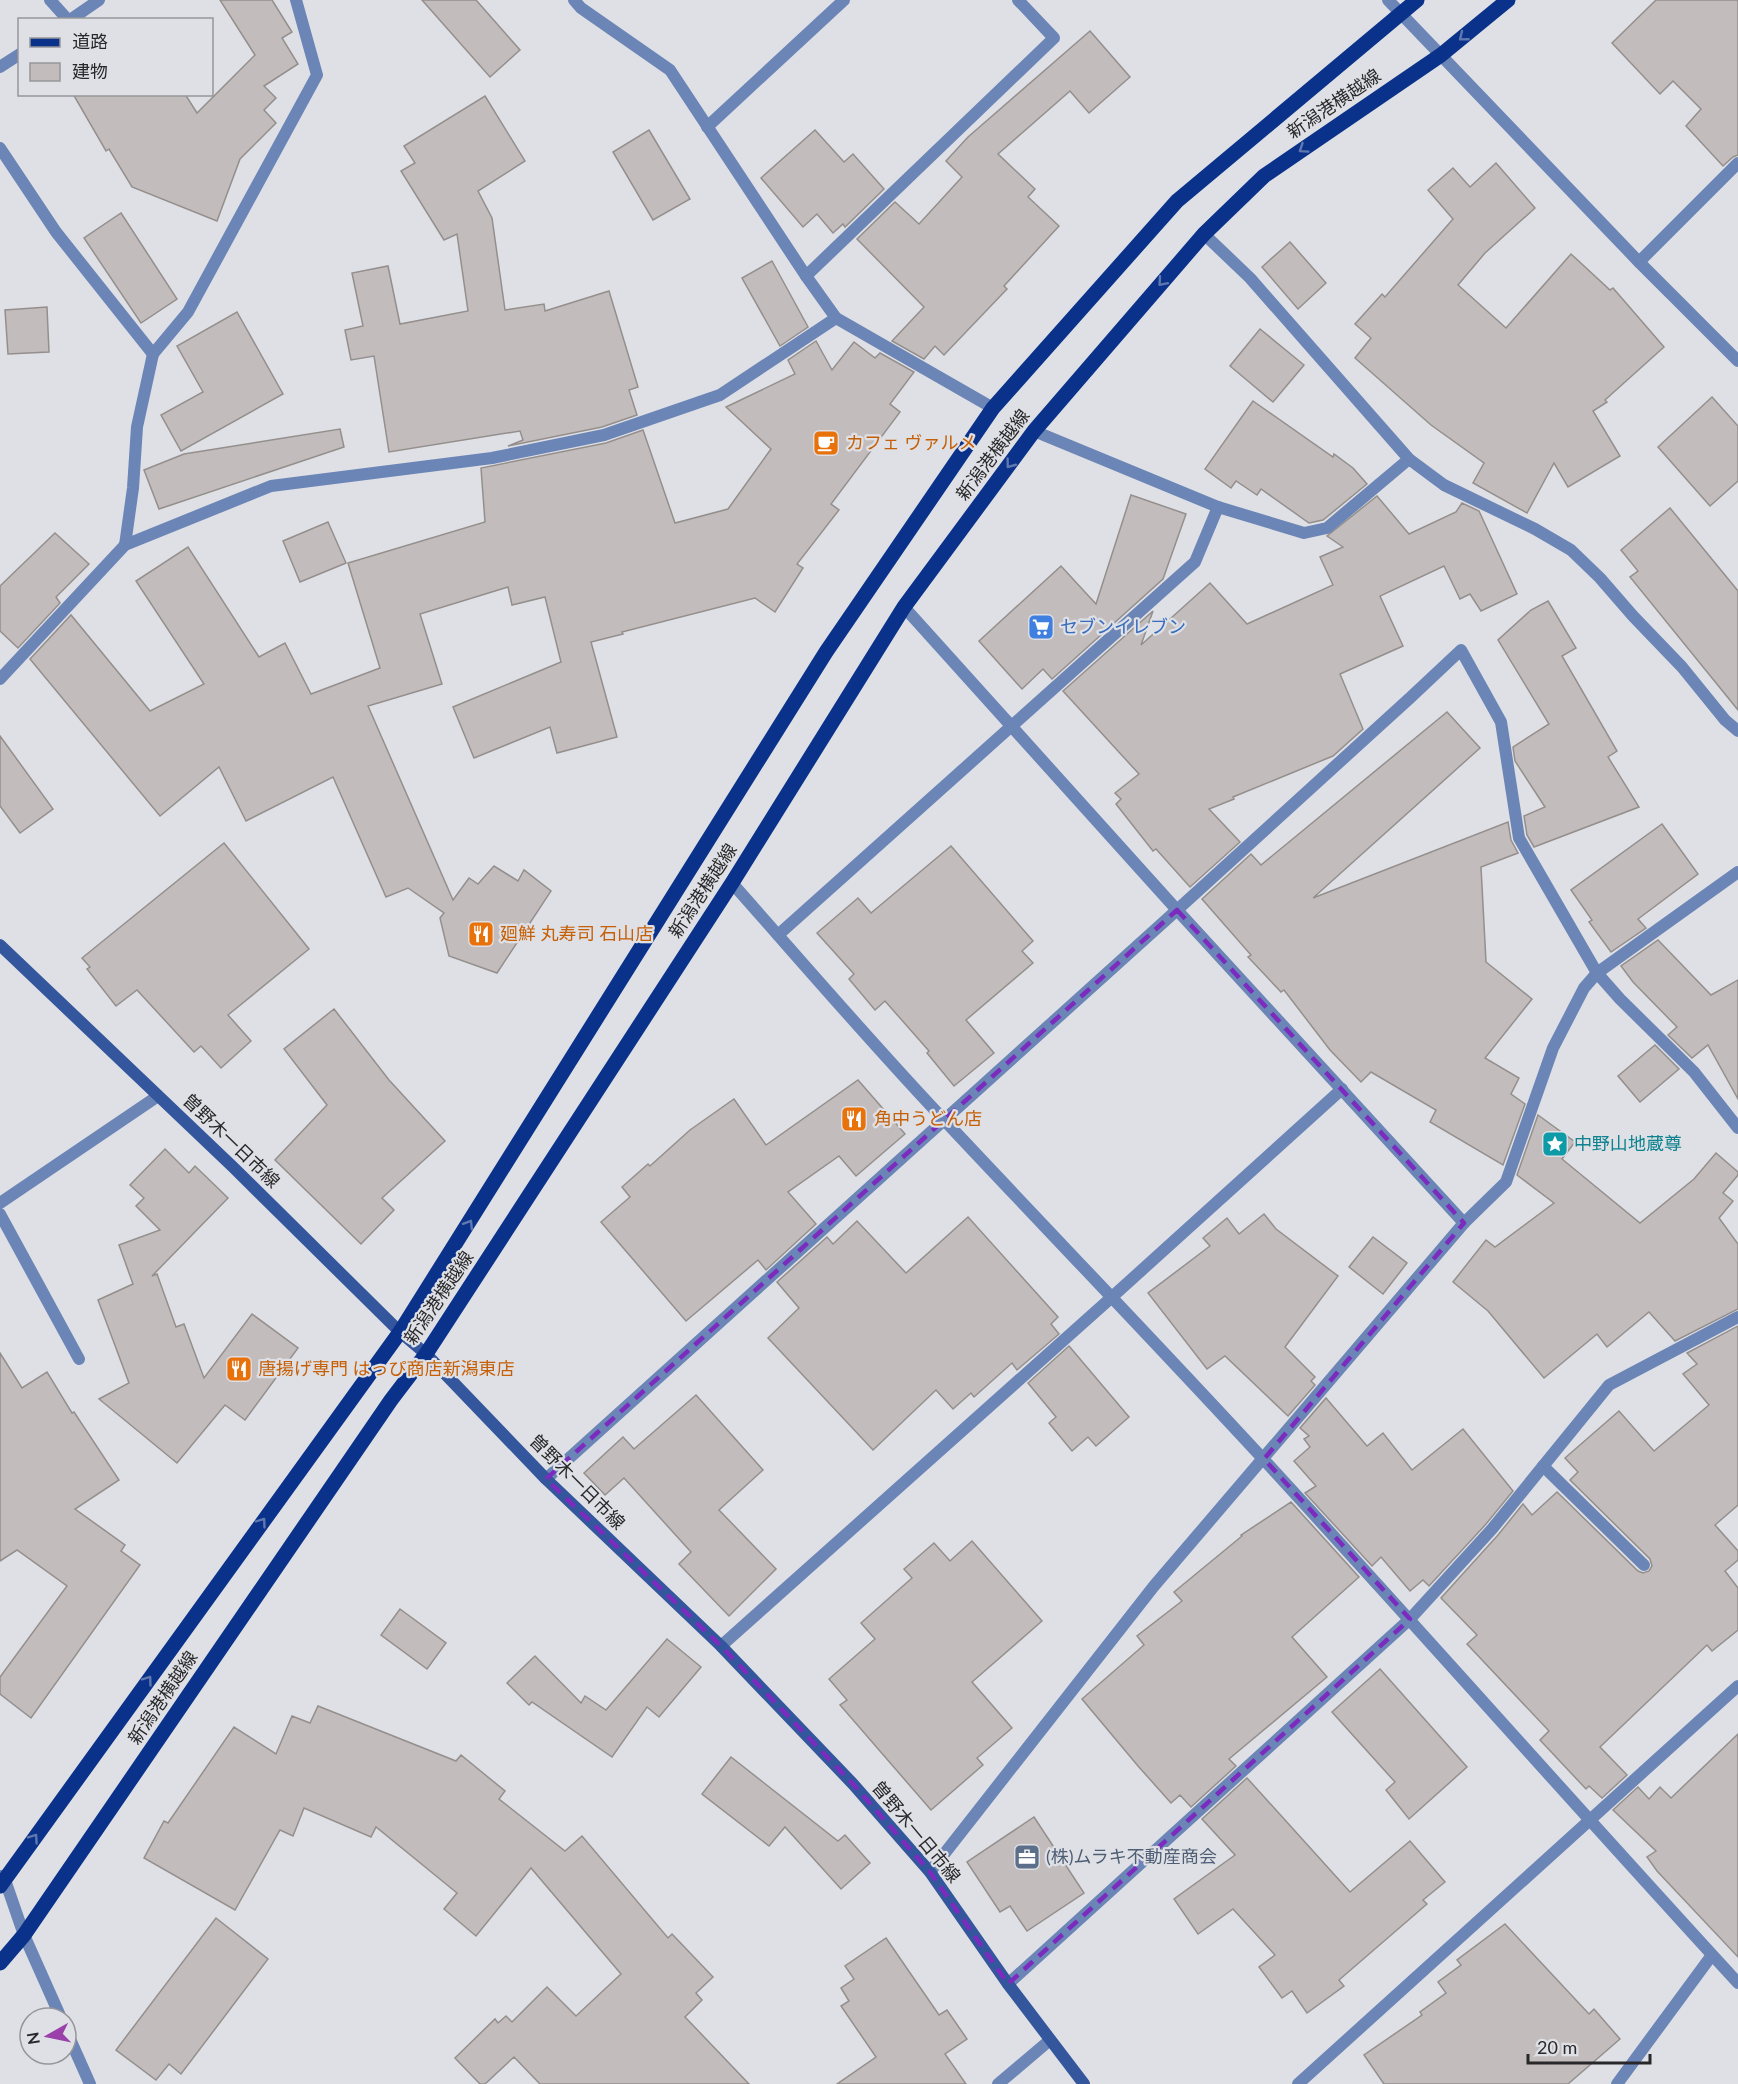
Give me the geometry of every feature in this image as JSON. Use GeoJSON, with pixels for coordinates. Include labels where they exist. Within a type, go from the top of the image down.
{"type":"FeatureCollection","features":[{"type":"Feature","properties":{"kind":"main road","name":"新潟港横越線"},"geometry":{"type":"LineString","coordinates":[[2,1880],[400,1332],[826,652],[993,408],[1177,201],[1417,0]]}},
{"type":"Feature","properties":{"kind":"main road","name":"新潟港横越線"},"geometry":{"type":"LineString","coordinates":[[0,1963],[24,1935],[391,1400],[426,1354],[732,883],[904,606],[1034,431],[1204,234],[1264,176],[1441,55],[1508,0]]}},
{"type":"Feature","properties":{"kind":"main road","name":"曽野木一日市線"},"geometry":{"type":"LineString","coordinates":[[0,946],[400,1332],[426,1354],[546,1479],[721,1646],[853,1784],[930,1872],[1008,1984],[1084,2084]]}},
{"type":"Feature","properties":{"kind":"street"},"geometry":{"type":"LineString","coordinates":[[50,0],[67,18]]}},
{"type":"Feature","properties":{"kind":"street"},"geometry":{"type":"LineString","coordinates":[[72,18],[99,0]]}},
{"type":"Feature","properties":{"kind":"street"},"geometry":{"type":"LineString","coordinates":[[125,545],[133,488],[137,427],[153,354],[188,312],[317,75],[296,0]]}},
{"type":"Feature","properties":{"kind":"street"},"geometry":{"type":"LineString","coordinates":[[574,0],[581,8],[670,70],[836,318],[993,408]]}},
{"type":"Feature","properties":{"kind":"street"},"geometry":{"type":"LineString","coordinates":[[707,127],[844,0]]}},
{"type":"Feature","properties":{"kind":"street"},"geometry":{"type":"LineString","coordinates":[[806,276],[1054,38],[1018,0]]}},
{"type":"Feature","properties":{"kind":"street"},"geometry":{"type":"LineString","coordinates":[[1388,0],[1639,262],[1738,361]]}},
{"type":"Feature","properties":{"kind":"street"},"geometry":{"type":"LineString","coordinates":[[0,67],[18,55]]}},
{"type":"Feature","properties":{"kind":"street"},"geometry":{"type":"LineString","coordinates":[[0,148],[56,232],[153,354]]}},
{"type":"Feature","properties":{"kind":"street"},"geometry":{"type":"LineString","coordinates":[[1639,262],[1738,163]]}},
{"type":"Feature","properties":{"kind":"street"},"geometry":{"type":"LineString","coordinates":[[1204,234],[1250,278],[1409,459],[1444,485],[1535,529],[1571,550],[1600,578],[1682,667],[1725,720],[1738,731]]}},
{"type":"Feature","properties":{"kind":"street"},"geometry":{"type":"LineString","coordinates":[[0,679],[125,545],[271,486],[492,459],[604,435],[720,395],[836,318]]}},
{"type":"Feature","properties":{"kind":"street"},"geometry":{"type":"LineString","coordinates":[[1034,431],[1218,507],[1304,533],[1327,528],[1409,459]]}},
{"type":"Feature","properties":{"kind":"street"},"geometry":{"type":"LineString","coordinates":[[778,935],[1195,562],[1218,507]]}},
{"type":"Feature","properties":{"kind":"street"},"geometry":{"type":"LineString","coordinates":[[904,606],[1177,910],[1464,1223]]}},
{"type":"Feature","properties":{"kind":"street"},"geometry":{"type":"LineString","coordinates":[[546,1479],[1177,910],[1461,650],[1502,722],[1519,838],[1597,973],[1694,1072],[1738,1128]]}},
{"type":"Feature","properties":{"kind":"street"},"geometry":{"type":"LineString","coordinates":[[930,1872],[1154,1586],[1464,1223],[1506,1182],[1553,1048],[1584,988],[1597,973],[1738,872]]}},
{"type":"Feature","properties":{"kind":"street"},"geometry":{"type":"LineString","coordinates":[[732,883],[944,1120],[1410,1618],[1590,1821],[1738,1983]]}},
{"type":"Feature","properties":{"kind":"street"},"geometry":{"type":"LineString","coordinates":[[721,1646],[1342,1089]]}},
{"type":"Feature","properties":{"kind":"street"},"geometry":{"type":"LineString","coordinates":[[0,1203],[158,1096]]}},
{"type":"Feature","properties":{"kind":"street"},"geometry":{"type":"LineString","coordinates":[[0,1214],[80,1359]]}},
{"type":"Feature","properties":{"kind":"street"},"geometry":{"type":"LineString","coordinates":[[1008,1984],[1410,1618],[1492,1529],[1608,1385],[1738,1317]]}},
{"type":"Feature","properties":{"kind":"street"},"geometry":{"type":"LineString","coordinates":[[1543,1466],[1644,1564]]}},
{"type":"Feature","properties":{"kind":"street"},"geometry":{"type":"LineString","coordinates":[[1298,2084],[1738,1686]]}},
{"type":"Feature","properties":{"kind":"street"},"geometry":{"type":"LineString","coordinates":[[2,1880],[56,2006]]}},
{"type":"Feature","properties":{"kind":"street"},"geometry":{"type":"LineString","coordinates":[[1617,2084],[1712,1955]]}},
{"type":"Feature","properties":{"kind":"street"},"geometry":{"type":"LineString","coordinates":[[998,2084],[1050,2040]]}},
{"type":"Feature","properties":{"kind":"street"},"geometry":{"type":"LineString","coordinates":[[78,2057],[90,2084]]}},
{"type":"Feature","properties":{"kind":"highlighted area"},"geometry":{"type":"Polygon","coordinates":[[[1177,910],[1464,1223],[1264,1459],[1410,1619],[1008,1984],[930,1872],[853,1784],[721,1646],[546,1479],[1177,910]]]}},
{"type":"Feature","properties":{"kind":"building"},"geometry":{"type":"Polygon","coordinates":[[[220,0],[272,0],[292,32],[282,38],[298,64],[264,86],[276,98],[264,110],[276,123],[240,159],[217,221],[132,187],[109,149],[106,151],[74,96],[186,96],[197,113],[255,55],[220,0]]]}},
{"type":"Feature","properties":{"kind":"building"},"geometry":{"type":"Polygon","coordinates":[[[422,0],[476,0],[520,50],[490,77],[422,0]]]}},
{"type":"Feature","properties":{"kind":"building"},"geometry":{"type":"Polygon","coordinates":[[[1656,0],[1738,0],[1738,155],[1723,166],[1686,126],[1701,109],[1673,81],[1660,94],[1612,43],[1656,0]]]}},
{"type":"Feature","properties":{"kind":"building"},"geometry":{"type":"Polygon","coordinates":[[[1090,31],[1130,77],[1089,113],[1070,91],[998,154],[1035,189],[1028,197],[1059,226],[1004,286],[1007,289],[944,355],[935,346],[924,359],[892,341],[924,307],[857,239],[895,202],[919,224],[962,177],[946,161],[968,137],[1090,31]]]}},
{"type":"Feature","properties":{"kind":"building"},"geometry":{"type":"Polygon","coordinates":[[[485,96],[525,161],[478,191],[492,218],[505,310],[544,304],[545,311],[609,291],[638,387],[629,390],[637,415],[602,427],[508,446],[523,440],[520,431],[389,452],[374,356],[351,360],[345,330],[363,326],[352,273],[388,266],[400,324],[468,311],[457,234],[444,240],[401,171],[415,163],[404,146],[485,96]]]}},
{"type":"Feature","properties":{"kind":"building"},"geometry":{"type":"Polygon","coordinates":[[[649,130],[690,199],[653,220],[613,152],[649,130]]]}},
{"type":"Feature","properties":{"kind":"building"},"geometry":{"type":"Polygon","coordinates":[[[815,130],[844,162],[853,154],[884,189],[845,227],[843,224],[833,233],[817,214],[803,227],[761,178],[815,130]]]}},
{"type":"Feature","properties":{"kind":"building"},"geometry":{"type":"Polygon","coordinates":[[[1496,163],[1535,208],[1485,253],[1458,285],[1506,328],[1571,254],[1610,290],[1613,288],[1664,347],[1605,400],[1607,402],[1593,411],[1620,456],[1568,487],[1554,463],[1527,513],[1473,483],[1484,463],[1431,425],[1355,358],[1371,338],[1355,324],[1382,294],[1385,297],[1453,219],[1428,190],[1453,168],[1470,187],[1496,163]]]}},
{"type":"Feature","properties":{"kind":"building"},"geometry":{"type":"Polygon","coordinates":[[[121,213],[177,299],[141,323],[84,238],[121,213]]]}},
{"type":"Feature","properties":{"kind":"building"},"geometry":{"type":"Polygon","coordinates":[[[1290,242],[1326,283],[1298,309],[1262,267],[1290,242]]]}},
{"type":"Feature","properties":{"kind":"building"},"geometry":{"type":"Polygon","coordinates":[[[772,261],[808,327],[780,346],[742,278],[772,261]]]}},
{"type":"Feature","properties":{"kind":"building"},"geometry":{"type":"Polygon","coordinates":[[[47,307],[49,352],[8,354],[5,310],[47,307]]]}},
{"type":"Feature","properties":{"kind":"building"},"geometry":{"type":"Polygon","coordinates":[[[237,312],[283,394],[181,451],[161,415],[203,392],[177,346],[237,312]]]}},
{"type":"Feature","properties":{"kind":"building"},"geometry":{"type":"Polygon","coordinates":[[[1260,329],[1304,365],[1273,402],[1230,366],[1260,329]]]}},
{"type":"Feature","properties":{"kind":"building"},"geometry":{"type":"Polygon","coordinates":[[[816,341],[832,370],[854,342],[875,358],[880,353],[914,372],[890,404],[900,412],[831,504],[839,510],[797,564],[803,568],[775,612],[755,598],[591,642],[617,737],[557,753],[550,727],[474,758],[453,707],[561,662],[545,597],[512,605],[508,587],[420,614],[442,684],[368,706],[453,900],[469,878],[478,884],[494,866],[518,881],[524,870],[551,891],[497,973],[449,956],[440,918],[444,913],[408,888],[386,897],[333,777],[246,821],[219,767],[160,816],[30,659],[71,615],[150,711],[204,684],[136,581],[188,547],[259,657],[285,643],[311,694],[380,668],[348,563],[485,522],[481,468],[606,443],[643,430],[675,523],[728,509],[771,449],[726,407],[795,374],[788,360],[816,341]]]}},
{"type":"Feature","properties":{"kind":"building"},"geometry":{"type":"Polygon","coordinates":[[[1712,397],[1738,426],[1738,481],[1710,506],[1658,447],[1712,397]]]}},
{"type":"Feature","properties":{"kind":"building"},"geometry":{"type":"Polygon","coordinates":[[[1253,401],[1333,457],[1334,454],[1353,468],[1367,484],[1323,520],[1309,523],[1261,489],[1257,495],[1236,481],[1231,488],[1205,469],[1253,401]]]}},
{"type":"Feature","properties":{"kind":"building"},"geometry":{"type":"Polygon","coordinates":[[[340,429],[344,447],[159,509],[144,470],[184,454],[340,429]]]}},
{"type":"Feature","properties":{"kind":"building"},"geometry":{"type":"Polygon","coordinates":[[[1131,495],[1186,514],[1163,579],[1052,679],[1043,669],[1022,689],[979,641],[1061,566],[1096,604],[1131,495]]]}},
{"type":"Feature","properties":{"kind":"building"},"geometry":{"type":"Polygon","coordinates":[[[1377,496],[1409,534],[1456,512],[1462,503],[1479,511],[1517,594],[1481,611],[1470,594],[1460,599],[1444,566],[1380,596],[1403,646],[1340,674],[1363,729],[1333,756],[1209,809],[1240,842],[1190,887],[1156,849],[1153,851],[1116,804],[1121,799],[1115,793],[1139,774],[1063,691],[1153,611],[1141,645],[1210,583],[1247,624],[1333,585],[1320,557],[1343,547],[1327,536],[1377,496]]]}},
{"type":"Feature","properties":{"kind":"building"},"geometry":{"type":"Polygon","coordinates":[[[1670,508],[1738,591],[1738,710],[1630,577],[1638,571],[1621,550],[1670,508]]]}},
{"type":"Feature","properties":{"kind":"building"},"geometry":{"type":"Polygon","coordinates":[[[328,522],[346,563],[300,582],[283,541],[328,522]]]}},
{"type":"Feature","properties":{"kind":"building"},"geometry":{"type":"Polygon","coordinates":[[[55,533],[89,564],[56,597],[60,603],[18,648],[0,631],[0,586],[55,533]]]}},
{"type":"Feature","properties":{"kind":"building"},"geometry":{"type":"Polygon","coordinates":[[[1548,601],[1576,648],[1562,656],[1617,751],[1608,757],[1639,807],[1534,847],[1527,835],[1524,816],[1545,807],[1515,761],[1513,747],[1549,724],[1498,640],[1531,610],[1548,601]]]}},
{"type":"Feature","properties":{"kind":"building"},"geometry":{"type":"Polygon","coordinates":[[[1447,712],[1480,748],[1313,898],[1508,822],[1511,840],[1518,853],[1481,867],[1486,962],[1532,999],[1485,1058],[1519,1078],[1511,1094],[1525,1104],[1503,1165],[1430,1122],[1436,1110],[1371,1072],[1361,1082],[1330,1050],[1284,990],[1281,992],[1248,957],[1251,955],[1202,899],[1251,854],[1261,865],[1447,712]]]}},
{"type":"Feature","properties":{"kind":"building"},"geometry":{"type":"Polygon","coordinates":[[[0,736],[53,809],[20,833],[0,806],[0,736]]]}},
{"type":"Feature","properties":{"kind":"building"},"geometry":{"type":"Polygon","coordinates":[[[1662,824],[1698,874],[1638,919],[1646,928],[1611,952],[1589,922],[1592,920],[1571,890],[1662,824]]]}},
{"type":"Feature","properties":{"kind":"building"},"geometry":{"type":"Polygon","coordinates":[[[224,843],[309,949],[228,1015],[251,1041],[221,1068],[201,1046],[194,1052],[137,990],[116,1006],[87,969],[90,967],[82,958],[224,843]]]}},
{"type":"Feature","properties":{"kind":"building"},"geometry":{"type":"Polygon","coordinates":[[[951,846],[1033,941],[1022,951],[1033,963],[966,1020],[994,1053],[954,1086],[927,1053],[929,1051],[885,1001],[875,1010],[849,979],[854,974],[817,933],[858,898],[871,913],[951,846]]]}},
{"type":"Feature","properties":{"kind":"building"},"geometry":{"type":"Polygon","coordinates":[[[1658,940],[1711,995],[1738,980],[1738,1099],[1708,1045],[1692,1058],[1668,1035],[1677,1027],[1633,982],[1621,966],[1658,940]]]}},
{"type":"Feature","properties":{"kind":"building"},"geometry":{"type":"Polygon","coordinates":[[[334,1009],[389,1080],[445,1141],[382,1198],[394,1210],[361,1244],[275,1160],[327,1105],[284,1049],[334,1009]]]}},
{"type":"Feature","properties":{"kind":"building"},"geometry":{"type":"Polygon","coordinates":[[[1655,1045],[1679,1069],[1640,1102],[1618,1076],[1655,1045]]]}},
{"type":"Feature","properties":{"kind":"building"},"geometry":{"type":"Polygon","coordinates":[[[858,1080],[905,1134],[856,1176],[839,1156],[788,1192],[816,1224],[766,1270],[758,1260],[686,1321],[601,1222],[630,1197],[622,1187],[648,1164],[650,1166],[690,1130],[734,1099],[766,1145],[858,1080]]]}},
{"type":"Feature","properties":{"kind":"building"},"geometry":{"type":"Polygon","coordinates":[[[1538,1115],[1575,1142],[1562,1159],[1640,1223],[1694,1179],[1716,1153],[1738,1172],[1723,1193],[1733,1201],[1719,1218],[1738,1244],[1738,1309],[1675,1341],[1649,1312],[1607,1347],[1597,1334],[1544,1378],[1488,1311],[1453,1282],[1486,1240],[1495,1247],[1554,1203],[1517,1175],[1538,1115]]]}},
{"type":"Feature","properties":{"kind":"building"},"geometry":{"type":"Polygon","coordinates":[[[165,1149],[189,1173],[195,1166],[228,1198],[152,1276],[157,1274],[176,1327],[184,1324],[204,1378],[252,1314],[298,1348],[245,1420],[225,1405],[177,1463],[99,1399],[129,1383],[98,1300],[133,1284],[119,1245],[160,1230],[136,1206],[144,1198],[130,1185],[165,1149]]]}},
{"type":"Feature","properties":{"kind":"building"},"geometry":{"type":"Polygon","coordinates":[[[1264,1214],[1276,1229],[1338,1276],[1285,1347],[1315,1377],[1311,1381],[1315,1385],[1288,1416],[1225,1356],[1207,1369],[1148,1293],[1210,1246],[1203,1238],[1227,1218],[1239,1234],[1264,1214]]]}},
{"type":"Feature","properties":{"kind":"building"},"geometry":{"type":"Polygon","coordinates":[[[968,1217],[1058,1317],[1051,1324],[1059,1334],[1017,1370],[1012,1363],[974,1397],[971,1393],[953,1409],[936,1390],[873,1450],[768,1338],[799,1308],[777,1282],[827,1237],[833,1244],[857,1221],[906,1273],[968,1217]]]}},
{"type":"Feature","properties":{"kind":"building"},"geometry":{"type":"Polygon","coordinates":[[[1373,1237],[1407,1263],[1383,1294],[1349,1267],[1373,1237]]]}},
{"type":"Feature","properties":{"kind":"building"},"geometry":{"type":"Polygon","coordinates":[[[1738,1326],[1738,1505],[1715,1525],[1738,1551],[1738,1560],[1725,1571],[1738,1588],[1738,1630],[1712,1651],[1707,1645],[1600,1747],[1627,1775],[1602,1798],[1589,1786],[1586,1789],[1540,1740],[1549,1731],[1467,1644],[1477,1635],[1441,1598],[1523,1504],[1532,1515],[1557,1492],[1638,1571],[1643,1573],[1649,1571],[1652,1566],[1650,1559],[1570,1480],[1578,1472],[1565,1458],[1619,1411],[1654,1451],[1709,1405],[1683,1374],[1697,1364],[1687,1353],[1738,1326]]]}},
{"type":"Feature","properties":{"kind":"building"},"geometry":{"type":"Polygon","coordinates":[[[1069,1346],[1129,1417],[1096,1446],[1088,1437],[1072,1451],[1049,1423],[1056,1417],[1028,1383],[1069,1346]]]}},
{"type":"Feature","properties":{"kind":"building"},"geometry":{"type":"Polygon","coordinates":[[[0,1353],[22,1388],[47,1372],[72,1413],[74,1412],[119,1480],[75,1509],[125,1545],[121,1551],[140,1565],[31,1718],[0,1694],[0,1677],[67,1586],[17,1550],[0,1561],[0,1353]]]}},
{"type":"Feature","properties":{"kind":"building"},"geometry":{"type":"Polygon","coordinates":[[[696,1395],[763,1470],[719,1510],[776,1569],[729,1616],[679,1564],[691,1552],[624,1478],[605,1495],[584,1473],[623,1437],[634,1449],[696,1395]]]}},
{"type":"Feature","properties":{"kind":"building"},"geometry":{"type":"Polygon","coordinates":[[[1326,1398],[1367,1446],[1383,1433],[1412,1470],[1463,1429],[1513,1491],[1429,1586],[1423,1580],[1410,1591],[1381,1557],[1372,1566],[1305,1493],[1316,1486],[1294,1461],[1310,1447],[1304,1439],[1309,1436],[1300,1428],[1326,1398]]]}},
{"type":"Feature","properties":{"kind":"building"},"geometry":{"type":"Polygon","coordinates":[[[1291,1502],[1359,1577],[1292,1637],[1327,1677],[1229,1759],[1236,1766],[1191,1807],[1180,1795],[1171,1803],[1082,1699],[1144,1645],[1137,1636],[1182,1601],[1174,1592],[1241,1535],[1291,1502]]]}},
{"type":"Feature","properties":{"kind":"building"},"geometry":{"type":"Polygon","coordinates":[[[972,1541],[1042,1621],[972,1682],[1012,1728],[977,1758],[983,1765],[931,1810],[840,1705],[847,1700],[829,1679],[875,1639],[861,1623],[912,1578],[904,1569],[934,1543],[950,1561],[972,1541]]]}},
{"type":"Feature","properties":{"kind":"building"},"geometry":{"type":"Polygon","coordinates":[[[400,1609],[446,1643],[427,1669],[381,1635],[400,1609]]]}},
{"type":"Feature","properties":{"kind":"building"},"geometry":{"type":"Polygon","coordinates":[[[667,1639],[701,1667],[659,1717],[647,1707],[612,1757],[532,1702],[529,1705],[507,1683],[535,1656],[581,1703],[585,1696],[606,1710],[667,1639]]]}},
{"type":"Feature","properties":{"kind":"building"},"geometry":{"type":"Polygon","coordinates":[[[1380,1669],[1467,1767],[1409,1819],[1386,1790],[1395,1782],[1332,1712],[1380,1669]]]}},
{"type":"Feature","properties":{"kind":"building"},"geometry":{"type":"Polygon","coordinates":[[[318,1706],[456,1761],[461,1755],[505,1791],[499,1799],[565,1851],[582,1836],[668,1938],[672,1934],[713,1977],[696,1993],[702,2000],[685,2017],[749,2084],[540,2084],[514,2057],[485,2084],[480,2084],[455,2058],[495,2019],[498,2023],[506,2016],[512,2022],[547,1987],[576,2016],[621,1974],[531,1868],[476,1936],[444,1909],[457,1893],[376,1827],[371,1837],[304,1808],[293,1836],[280,1830],[235,1910],[144,1858],[164,1821],[168,1823],[234,1727],[276,1754],[292,1716],[310,1723],[318,1706]]]}},
{"type":"Feature","properties":{"kind":"building"},"geometry":{"type":"Polygon","coordinates":[[[1738,1734],[1738,1957],[1657,1871],[1647,1857],[1656,1851],[1613,1810],[1638,1787],[1649,1799],[1660,1787],[1671,1798],[1738,1734]]]}},
{"type":"Feature","properties":{"kind":"building"},"geometry":{"type":"Polygon","coordinates":[[[731,1757],[838,1841],[845,1835],[870,1863],[841,1889],[785,1827],[769,1846],[702,1794],[731,1757]]]}},
{"type":"Feature","properties":{"kind":"building"},"geometry":{"type":"Polygon","coordinates":[[[1247,1778],[1350,1892],[1410,1841],[1445,1882],[1423,1900],[1427,1904],[1339,1980],[1344,1986],[1307,2013],[1292,1991],[1282,1998],[1259,1967],[1275,1955],[1233,1909],[1198,1934],[1174,1899],[1235,1855],[1202,1819],[1247,1778]]]}},
{"type":"Feature","properties":{"kind":"building"},"geometry":{"type":"Polygon","coordinates":[[[1034,1817],[1084,1893],[1027,1931],[1010,1906],[1000,1912],[967,1862],[1034,1817]]]}},
{"type":"Feature","properties":{"kind":"building"},"geometry":{"type":"Polygon","coordinates":[[[216,1918],[268,1959],[181,2074],[169,2064],[156,2080],[116,2050],[216,1918]]]}},
{"type":"Feature","properties":{"kind":"building"},"geometry":{"type":"Polygon","coordinates":[[[1505,1924],[1589,2014],[1594,2009],[1620,2039],[1568,2084],[1384,2084],[1364,2055],[1422,2015],[1420,2012],[1446,1993],[1438,1982],[1461,1965],[1457,1960],[1505,1924]]]}},
{"type":"Feature","properties":{"kind":"building"},"geometry":{"type":"Polygon","coordinates":[[[886,1938],[939,2015],[947,2010],[967,2039],[945,2054],[966,2084],[837,2084],[876,2057],[841,2006],[849,2001],[841,1988],[854,1979],[845,1966],[886,1938]]]}},
{"type":"Feature","properties":{"kind":"place","name":"カフェ ヴァルメ"},"geometry":{"type":"Point","coordinates":[826,443]}},
{"type":"Feature","properties":{"kind":"place","name":"セブンイレブン"},"geometry":{"type":"Point","coordinates":[1041,627]}},
{"type":"Feature","properties":{"kind":"place","name":"廻鮮 丸寿司 石山店"},"geometry":{"type":"Point","coordinates":[481,934]}},
{"type":"Feature","properties":{"kind":"place","name":"角中うどん店"},"geometry":{"type":"Point","coordinates":[854,1119]}},
{"type":"Feature","properties":{"kind":"place","name":"中野山地蔵尊"},"geometry":{"type":"Point","coordinates":[1555,1144]}},
{"type":"Feature","properties":{"kind":"place","name":"唐揚げ専門 はっぴ商店新潟東店"},"geometry":{"type":"Point","coordinates":[239,1369]}},
{"type":"Feature","properties":{"kind":"place","name":"(株)ムラキ不動産商会"},"geometry":{"type":"Point","coordinates":[1027,1857]}}]}
